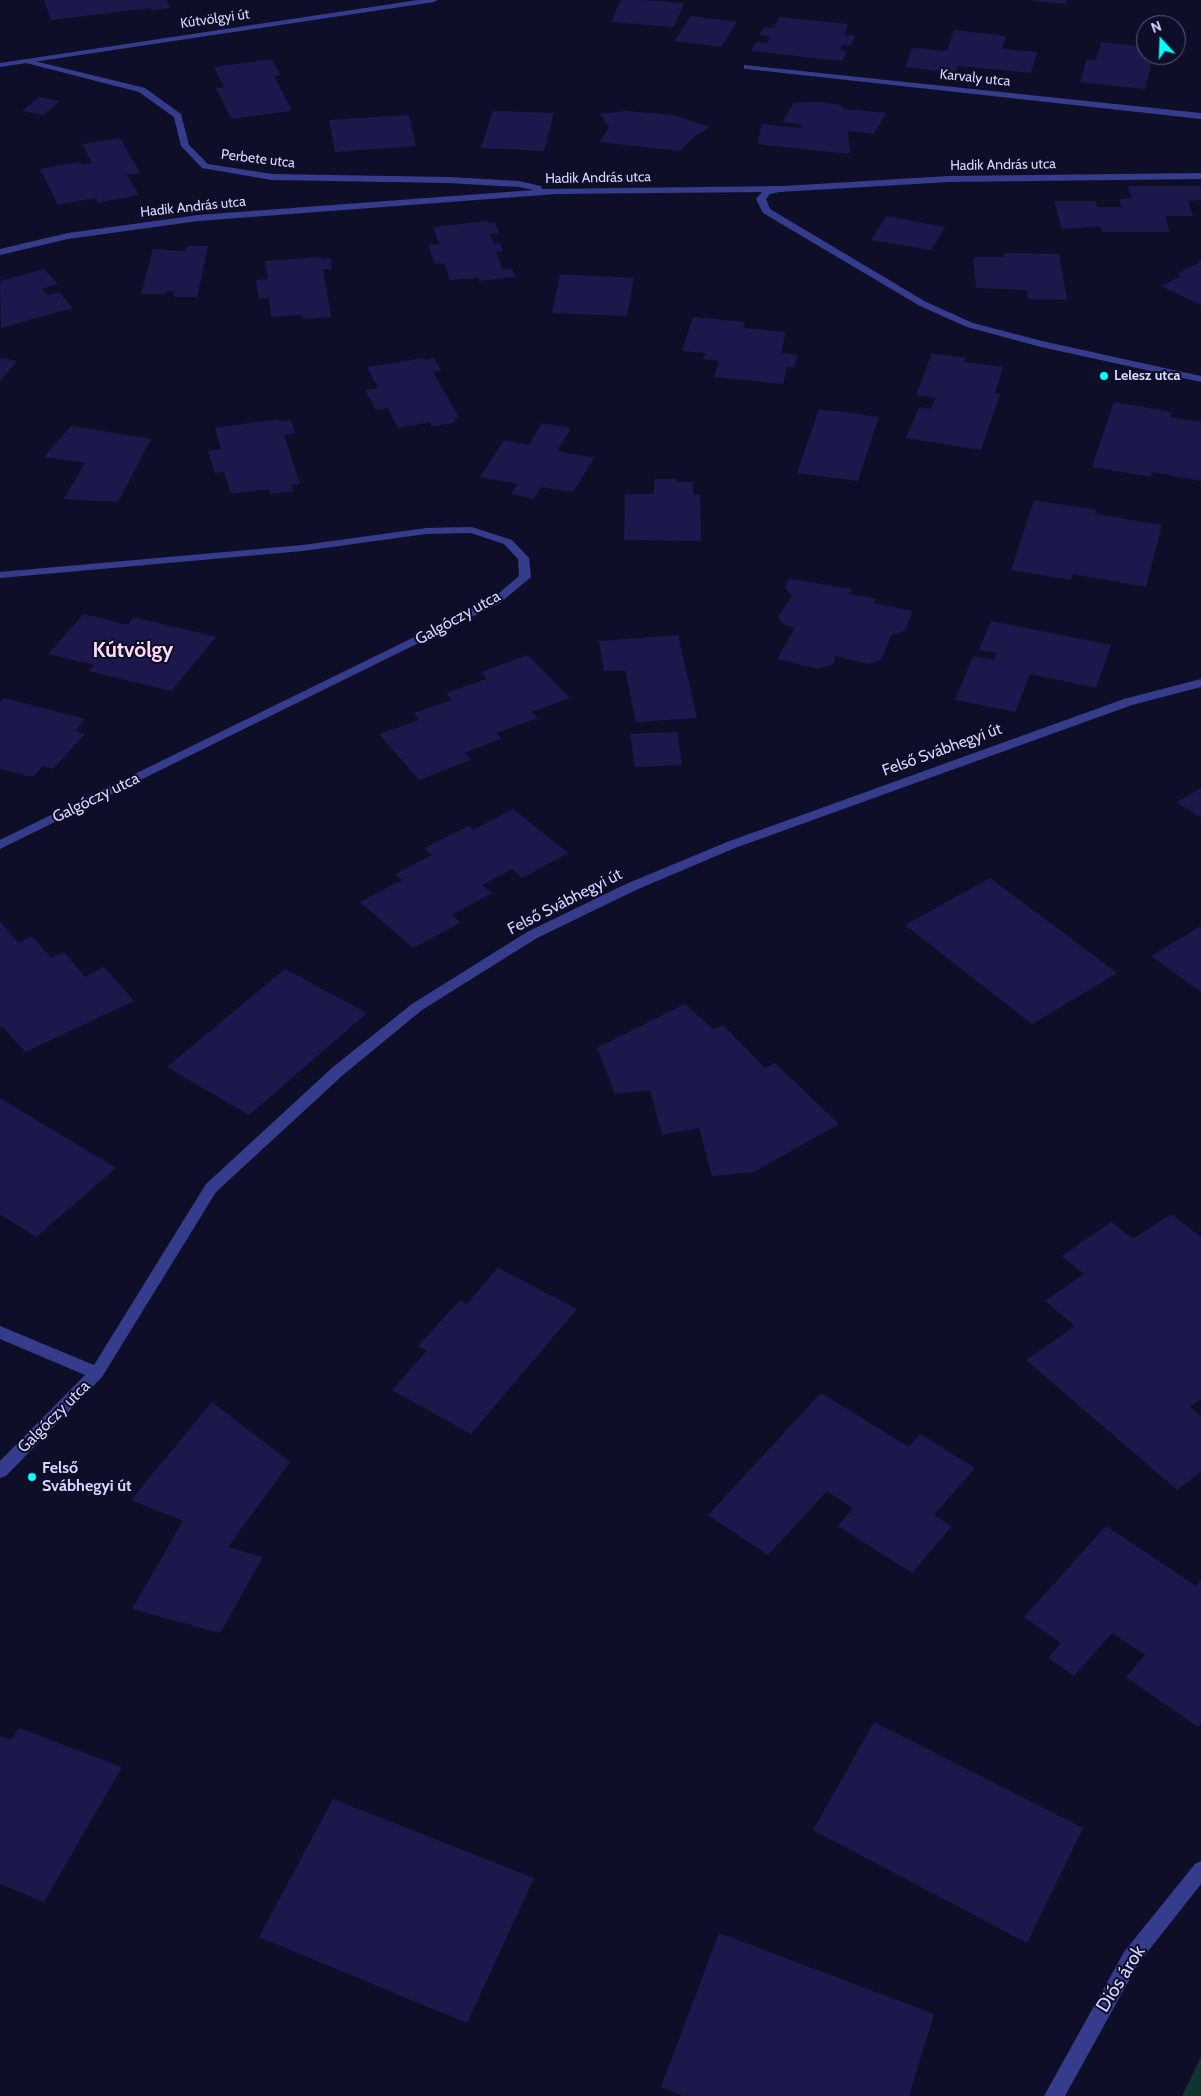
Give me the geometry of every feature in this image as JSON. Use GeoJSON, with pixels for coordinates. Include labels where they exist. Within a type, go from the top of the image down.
{"type":"FeatureCollection","features":[{"type":"Feature","properties":{"kind":"street","name":"Kútvölgyi út"},"geometry":{"type":"LineString","coordinates":[[0,65],[434,0]]}},
{"type":"Feature","properties":{"kind":"street","name":"Perbete utca"},"geometry":{"type":"LineString","coordinates":[[29,61],[142,90],[178,116],[185,146],[206,166],[272,177],[448,180],[519,184],[556,192]]}},
{"type":"Feature","properties":{"kind":"street","name":"Karvaly utca"},"geometry":{"type":"LineString","coordinates":[[747,67],[1201,116]]}},
{"type":"Feature","properties":{"kind":"street","name":"Hadik András utca"},"geometry":{"type":"LineString","coordinates":[[0,252],[68,236],[198,218],[556,192],[784,188],[949,179],[1201,176]]}},
{"type":"Feature","properties":{"kind":"street"},"geometry":{"type":"LineString","coordinates":[[784,188],[767,192],[761,199],[766,211],[923,304],[970,325],[988,330],[1041,344],[1201,379]]}},
{"type":"Feature","properties":{"kind":"street","name":"Galgóczy utca"},"geometry":{"type":"LineString","coordinates":[[0,575],[303,548],[426,530],[472,530],[508,542],[524,558],[525,576],[496,601],[0,845]]}},
{"type":"Feature","properties":{"kind":"street","name":"Felső Svábhegyi út"},"geometry":{"type":"LineString","coordinates":[[98,1373],[211,1188],[338,1071],[417,1007],[532,935],[631,887],[722,849],[1128,702],[1201,683]]}},
{"type":"Feature","properties":{"kind":"street","name":"Galgóczy utca"},"geometry":{"type":"LineString","coordinates":[[0,1332],[98,1373],[0,1471]]}},
{"type":"Feature","properties":{"kind":"street","name":"Diós árok"},"geometry":{"type":"LineString","coordinates":[[1054,2096],[1131,1958],[1201,1870]]}},
{"type":"Feature","properties":{"kind":"green space"},"geometry":{"type":"Polygon","coordinates":[[[1201,2057],[1201,2096],[1182,2096],[1201,2057]]]}},
{"type":"Feature","properties":{"kind":"building"},"geometry":{"type":"Polygon","coordinates":[[[44,0],[167,0],[170,8],[151,10],[150,8],[51,20],[44,0]]]}},
{"type":"Feature","properties":{"kind":"building"},"geometry":{"type":"Polygon","coordinates":[[[621,0],[684,3],[674,27],[611,22],[621,0]]]}},
{"type":"Feature","properties":{"kind":"building"},"geometry":{"type":"Polygon","coordinates":[[[1028,0],[1067,0],[1066,4],[1028,0]]]}},
{"type":"Feature","properties":{"kind":"building"},"geometry":{"type":"Polygon","coordinates":[[[691,16],[737,22],[721,47],[674,41],[691,16]]]}},
{"type":"Feature","properties":{"kind":"building"},"geometry":{"type":"Polygon","coordinates":[[[779,17],[848,24],[844,35],[855,36],[851,46],[842,45],[840,50],[847,51],[842,61],[751,51],[756,42],[767,43],[770,36],[759,35],[764,27],[774,28],[779,17]]]}},
{"type":"Feature","properties":{"kind":"building"},"geometry":{"type":"Polygon","coordinates":[[[954,30],[1006,36],[1002,49],[1037,52],[1031,73],[958,66],[956,73],[905,67],[912,48],[947,51],[954,30]]]}},
{"type":"Feature","properties":{"kind":"building"},"geometry":{"type":"Polygon","coordinates":[[[1101,42],[1136,46],[1136,65],[1151,65],[1145,89],[1080,82],[1087,59],[1096,60],[1101,42]]]}},
{"type":"Feature","properties":{"kind":"building"},"geometry":{"type":"Polygon","coordinates":[[[272,59],[280,75],[274,76],[292,111],[231,119],[216,88],[224,87],[214,67],[272,59]]]}},
{"type":"Feature","properties":{"kind":"building"},"geometry":{"type":"Polygon","coordinates":[[[39,97],[60,101],[43,115],[22,111],[39,97]]]}},
{"type":"Feature","properties":{"kind":"building"},"geometry":{"type":"Polygon","coordinates":[[[817,102],[841,105],[844,109],[886,113],[874,134],[848,131],[850,154],[757,144],[762,124],[800,128],[802,124],[782,122],[794,103],[817,102]]]}},
{"type":"Feature","properties":{"kind":"building"},"geometry":{"type":"Polygon","coordinates":[[[493,111],[554,113],[544,151],[481,148],[493,111]]]}},
{"type":"Feature","properties":{"kind":"building"},"geometry":{"type":"Polygon","coordinates":[[[626,111],[673,115],[710,127],[694,137],[680,151],[599,142],[609,127],[600,114],[626,111]]]}},
{"type":"Feature","properties":{"kind":"building"},"geometry":{"type":"Polygon","coordinates":[[[409,115],[416,146],[335,152],[329,120],[409,115]]]}},
{"type":"Feature","properties":{"kind":"building"},"geometry":{"type":"Polygon","coordinates":[[[120,138],[140,173],[127,175],[139,195],[98,203],[96,198],[58,205],[40,169],[80,162],[82,165],[92,163],[82,144],[120,138]]]}},
{"type":"Feature","properties":{"kind":"building"},"geometry":{"type":"Polygon","coordinates":[[[1127,186],[1201,186],[1201,200],[1188,201],[1193,216],[1165,216],[1170,232],[1102,232],[1100,226],[1062,229],[1054,201],[1095,201],[1097,207],[1122,207],[1119,199],[1132,198],[1127,186]]]}},
{"type":"Feature","properties":{"kind":"building"},"geometry":{"type":"Polygon","coordinates":[[[886,216],[945,227],[931,250],[871,240],[886,216]]]}},
{"type":"Feature","properties":{"kind":"building"},"geometry":{"type":"Polygon","coordinates":[[[488,221],[489,223],[495,223],[499,233],[490,234],[494,244],[500,243],[503,251],[496,252],[503,270],[512,269],[515,277],[479,281],[478,278],[450,280],[444,263],[435,264],[428,245],[439,244],[433,227],[488,221]]]}},
{"type":"Feature","properties":{"kind":"building"},"geometry":{"type":"Polygon","coordinates":[[[187,246],[208,246],[197,297],[173,297],[174,291],[166,291],[165,294],[141,294],[153,249],[186,251],[187,246]]]}},
{"type":"Feature","properties":{"kind":"building"},"geometry":{"type":"Polygon","coordinates":[[[1004,253],[1059,254],[1067,300],[1028,299],[1027,290],[976,288],[973,257],[1004,257],[1004,253]]]}},
{"type":"Feature","properties":{"kind":"building"},"geometry":{"type":"Polygon","coordinates":[[[321,257],[321,259],[331,258],[332,269],[323,269],[331,317],[303,319],[302,315],[271,317],[269,298],[259,299],[256,280],[268,279],[265,261],[321,257]]]}},
{"type":"Feature","properties":{"kind":"building"},"geometry":{"type":"Polygon","coordinates":[[[1201,259],[1201,305],[1161,286],[1181,276],[1177,274],[1200,262],[1197,261],[1201,259]]]}},
{"type":"Feature","properties":{"kind":"building"},"geometry":{"type":"Polygon","coordinates":[[[44,269],[58,284],[42,289],[48,295],[59,292],[73,308],[1,328],[0,281],[44,269]]]}},
{"type":"Feature","properties":{"kind":"building"},"geometry":{"type":"Polygon","coordinates":[[[560,274],[634,278],[627,316],[552,313],[560,274]]]}},
{"type":"Feature","properties":{"kind":"building"},"geometry":{"type":"Polygon","coordinates":[[[693,317],[745,322],[743,328],[786,332],[781,353],[798,355],[794,367],[787,367],[783,384],[714,377],[719,361],[703,359],[706,353],[682,351],[693,317]]]}},
{"type":"Feature","properties":{"kind":"building"},"geometry":{"type":"Polygon","coordinates":[[[932,353],[966,358],[964,362],[1003,367],[995,393],[1000,394],[981,450],[906,438],[919,407],[931,409],[936,398],[916,395],[932,353]]]}},
{"type":"Feature","properties":{"kind":"building"},"geometry":{"type":"Polygon","coordinates":[[[0,358],[17,361],[0,381],[0,358]]]}},
{"type":"Feature","properties":{"kind":"building"},"geometry":{"type":"Polygon","coordinates":[[[424,358],[425,360],[434,358],[441,370],[433,372],[459,417],[453,418],[456,422],[432,427],[430,422],[398,428],[388,408],[376,410],[365,390],[378,388],[367,367],[424,358]]]}},
{"type":"Feature","properties":{"kind":"building"},"geometry":{"type":"Polygon","coordinates":[[[1114,402],[1172,412],[1170,417],[1201,422],[1201,481],[1152,472],[1151,477],[1092,467],[1114,402]]]}},
{"type":"Feature","properties":{"kind":"building"},"geometry":{"type":"Polygon","coordinates":[[[819,409],[879,417],[858,481],[797,473],[819,409]]]}},
{"type":"Feature","properties":{"kind":"building"},"geometry":{"type":"Polygon","coordinates":[[[279,419],[279,422],[291,420],[295,433],[284,435],[300,484],[291,485],[294,491],[270,494],[269,489],[231,494],[224,472],[215,473],[208,451],[221,449],[215,428],[279,419]]]}},
{"type":"Feature","properties":{"kind":"building"},"geometry":{"type":"Polygon","coordinates":[[[542,423],[571,428],[557,451],[594,458],[573,492],[541,487],[534,499],[511,494],[518,484],[480,477],[504,440],[529,445],[542,423]]]}},
{"type":"Feature","properties":{"kind":"building"},"geometry":{"type":"Polygon","coordinates":[[[71,426],[151,439],[118,502],[64,499],[85,463],[44,457],[71,426]]]}},
{"type":"Feature","properties":{"kind":"building"},"geometry":{"type":"Polygon","coordinates":[[[654,479],[676,479],[676,482],[693,482],[693,495],[700,495],[701,541],[624,540],[625,494],[654,494],[654,479]]]}},
{"type":"Feature","properties":{"kind":"building"},"geometry":{"type":"Polygon","coordinates":[[[1034,500],[1096,510],[1095,514],[1162,525],[1146,587],[1073,574],[1071,580],[1011,570],[1034,500]]]}},
{"type":"Feature","properties":{"kind":"building"},"geometry":{"type":"Polygon","coordinates":[[[789,579],[852,589],[849,594],[877,599],[873,603],[913,611],[905,631],[891,635],[881,660],[867,664],[835,656],[834,664],[818,669],[777,659],[795,628],[784,625],[778,617],[792,596],[785,588],[789,579]]]}},
{"type":"Feature","properties":{"kind":"building"},"geometry":{"type":"Polygon","coordinates":[[[84,614],[128,625],[134,617],[216,637],[171,691],[88,671],[94,665],[48,654],[84,614]]]}},
{"type":"Feature","properties":{"kind":"building"},"geometry":{"type":"Polygon","coordinates":[[[991,621],[1111,645],[1096,688],[1030,674],[1015,712],[955,700],[973,656],[994,660],[997,653],[979,650],[991,621]]]}},
{"type":"Feature","properties":{"kind":"building"},"geometry":{"type":"Polygon","coordinates":[[[678,635],[697,718],[636,722],[625,670],[604,671],[599,641],[678,635]]]}},
{"type":"Feature","properties":{"kind":"building"},"geometry":{"type":"Polygon","coordinates":[[[528,655],[570,698],[531,712],[538,718],[496,733],[501,739],[464,753],[471,760],[419,780],[379,734],[419,720],[414,713],[452,700],[446,693],[487,679],[481,672],[528,655]]]}},
{"type":"Feature","properties":{"kind":"building"},"geometry":{"type":"Polygon","coordinates":[[[4,698],[85,719],[75,731],[85,734],[53,769],[43,766],[33,777],[0,769],[0,703],[4,698]]]}},
{"type":"Feature","properties":{"kind":"building"},"geometry":{"type":"Polygon","coordinates":[[[677,732],[682,765],[635,767],[630,734],[677,732]]]}},
{"type":"Feature","properties":{"kind":"building"},"geometry":{"type":"Polygon","coordinates":[[[1201,788],[1201,818],[1177,802],[1201,788]]]}},
{"type":"Feature","properties":{"kind":"building"},"geometry":{"type":"Polygon","coordinates":[[[513,809],[568,853],[522,878],[512,869],[482,885],[492,893],[452,915],[460,923],[413,948],[360,902],[402,880],[395,874],[432,855],[424,848],[468,826],[473,830],[513,809]]]}},
{"type":"Feature","properties":{"kind":"building"},"geometry":{"type":"Polygon","coordinates":[[[990,878],[1117,973],[1032,1024],[905,925],[990,878]]]}},
{"type":"Feature","properties":{"kind":"building"},"geometry":{"type":"Polygon","coordinates":[[[0,921],[18,943],[32,936],[51,958],[64,952],[85,977],[104,967],[134,1001],[25,1052],[3,1027],[0,1028],[0,921]]]}},
{"type":"Feature","properties":{"kind":"building"},"geometry":{"type":"Polygon","coordinates":[[[1201,926],[1201,992],[1151,956],[1201,926]]]}},
{"type":"Feature","properties":{"kind":"building"},"geometry":{"type":"Polygon","coordinates":[[[285,969],[367,1013],[249,1115],[167,1067],[285,969]]]}},
{"type":"Feature","properties":{"kind":"building"},"geometry":{"type":"Polygon","coordinates":[[[685,1004],[713,1029],[723,1025],[765,1068],[775,1063],[839,1124],[754,1172],[712,1176],[699,1128],[662,1135],[650,1090],[615,1094],[597,1048],[685,1004]]]}},
{"type":"Feature","properties":{"kind":"building"},"geometry":{"type":"Polygon","coordinates":[[[0,1098],[116,1168],[36,1237],[0,1214],[0,1098]]]}},
{"type":"Feature","properties":{"kind":"building"},"geometry":{"type":"Polygon","coordinates":[[[1171,1214],[1201,1237],[1201,1399],[1190,1407],[1201,1416],[1201,1472],[1177,1490],[1026,1360],[1075,1326],[1045,1301],[1084,1274],[1062,1256],[1111,1222],[1133,1239],[1171,1214]]]}},
{"type":"Feature","properties":{"kind":"building"},"geometry":{"type":"Polygon","coordinates":[[[498,1268],[577,1309],[471,1434],[392,1390],[427,1351],[418,1346],[460,1300],[467,1304],[498,1268]]]}},
{"type":"Feature","properties":{"kind":"building"},"geometry":{"type":"Polygon","coordinates":[[[821,1393],[909,1447],[920,1434],[975,1468],[934,1515],[952,1526],[912,1573],[838,1526],[853,1508],[827,1491],[768,1555],[708,1515],[821,1393]]]}},
{"type":"Feature","properties":{"kind":"building"},"geometry":{"type":"Polygon","coordinates":[[[212,1402],[290,1462],[228,1547],[263,1557],[220,1633],[132,1609],[183,1521],[131,1500],[212,1402]]]}},
{"type":"Feature","properties":{"kind":"building"},"geometry":{"type":"Polygon","coordinates":[[[1106,1526],[1196,1586],[1201,1580],[1201,1724],[1198,1727],[1126,1677],[1145,1655],[1112,1633],[1074,1676],[1048,1658],[1061,1643],[1024,1617],[1106,1526]]]}},
{"type":"Feature","properties":{"kind":"building"},"geometry":{"type":"Polygon","coordinates":[[[874,1722],[1083,1828],[1027,1943],[813,1830],[874,1722]]]}},
{"type":"Feature","properties":{"kind":"building"},"geometry":{"type":"Polygon","coordinates":[[[19,1728],[122,1767],[44,1902],[0,1884],[0,1736],[11,1740],[19,1728]]]}},
{"type":"Feature","properties":{"kind":"building"},"geometry":{"type":"Polygon","coordinates":[[[333,1799],[534,1878],[467,2023],[259,1937],[333,1799]]]}},
{"type":"Feature","properties":{"kind":"building"},"geometry":{"type":"Polygon","coordinates":[[[719,1933],[934,2014],[909,2096],[683,2096],[661,2087],[719,1933]]]}},
{"type":"Feature","properties":{"kind":"place","name":"Lelesz utca"},"geometry":{"type":"Point","coordinates":[1104,376]}},
{"type":"Feature","properties":{"kind":"place","name":"Felső Svábhegyi út"},"geometry":{"type":"Point","coordinates":[32,1477]}},
{"type":"Feature","properties":{"kind":"district","name":"Kútvölgy"},"geometry":{"type":"Point","coordinates":[133,651]}}]}
